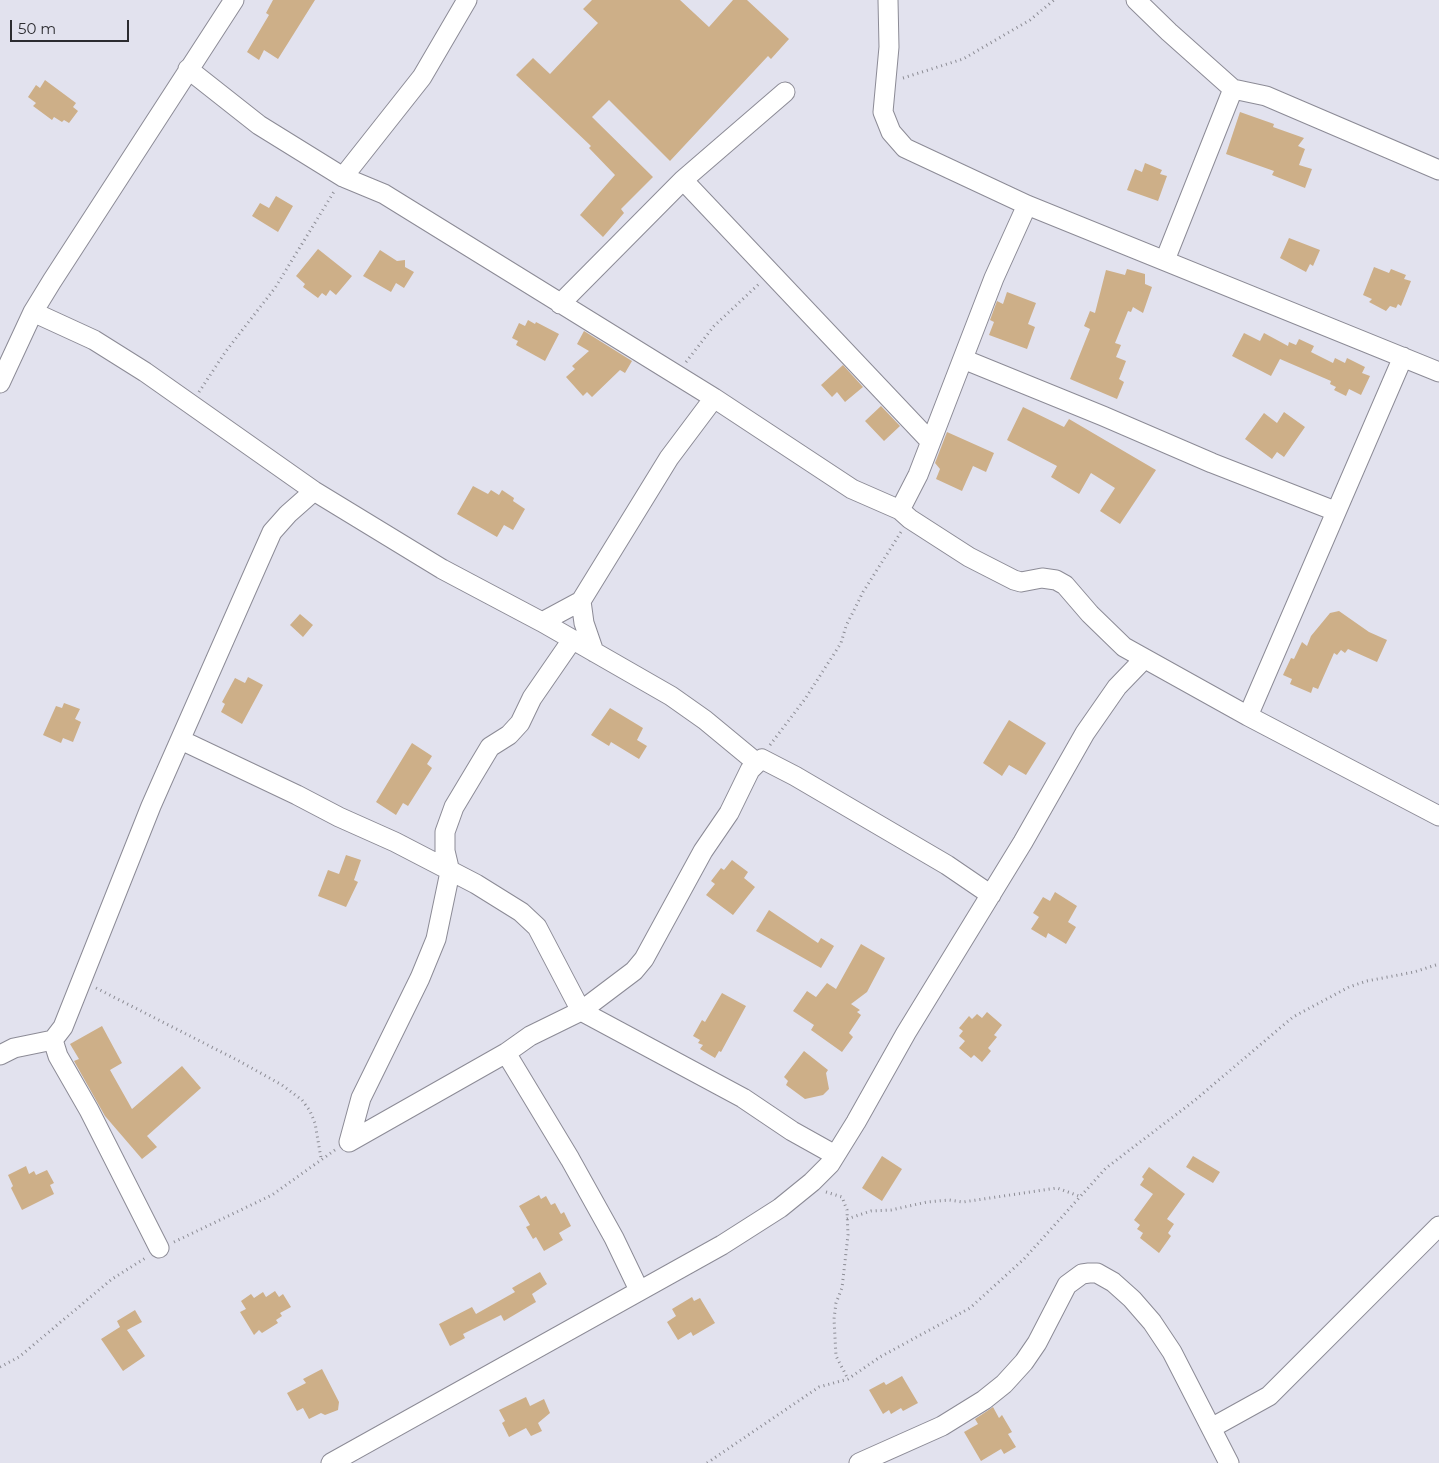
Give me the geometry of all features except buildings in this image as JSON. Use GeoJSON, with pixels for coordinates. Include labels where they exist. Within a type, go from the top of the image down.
{"type":"FeatureCollection","features":[{"type":"Feature","properties":{"kind":"street"},"geometry":{"type":"LineString","coordinates":[[0,382],[33,312],[234,0]]}},
{"type":"Feature","properties":{"kind":"street"},"geometry":{"type":"LineString","coordinates":[[343,177],[422,77],[467,0]]}},
{"type":"Feature","properties":{"kind":"street"},"geometry":{"type":"LineString","coordinates":[[888,0],[889,47],[883,112],[886,123],[905,148],[1027,205],[1439,372]]}},
{"type":"Feature","properties":{"kind":"street"},"geometry":{"type":"LineString","coordinates":[[1136,0],[1168,32],[1233,89],[1266,96],[1439,170]]}},
{"type":"Feature","properties":{"kind":"street"},"geometry":{"type":"LineString","coordinates":[[188,69],[259,125],[343,177],[384,194],[714,398],[852,489],[905,514],[969,557],[1014,580],[1021,582],[1050,578],[1066,585],[1090,614],[1124,647],[1248,716],[1439,816]]}},
{"type":"Feature","properties":{"kind":"street"},"geometry":{"type":"LineString","coordinates":[[1165,260],[1233,89]]}},
{"type":"Feature","properties":{"kind":"street"},"geometry":{"type":"LineString","coordinates":[[560,304],[683,180],[784,92]]}},
{"type":"Feature","properties":{"kind":"street"},"geometry":{"type":"LineString","coordinates":[[683,180],[930,441]]}},
{"type":"Feature","properties":{"kind":"street"},"geometry":{"type":"LineString","coordinates":[[905,514],[930,441],[994,278],[1027,205]]}},
{"type":"Feature","properties":{"kind":"street"},"geometry":{"type":"LineString","coordinates":[[33,312],[94,340],[192,403],[314,491],[442,569],[542,622],[671,696],[759,761],[947,864],[991,896]]}},
{"type":"Feature","properties":{"kind":"street"},"geometry":{"type":"LineString","coordinates":[[1248,716],[1403,357]]}},
{"type":"Feature","properties":{"kind":"street"},"geometry":{"type":"LineString","coordinates":[[963,359],[1212,463],[1335,511]]}},
{"type":"Feature","properties":{"kind":"street"},"geometry":{"type":"LineString","coordinates":[[542,622],[581,601],[668,458],[714,398]]}},
{"type":"Feature","properties":{"kind":"street"},"geometry":{"type":"LineString","coordinates":[[0,1055],[14,1048],[53,1040],[63,1027],[151,806],[272,532],[288,514],[314,491]]}},
{"type":"Feature","properties":{"kind":"street"},"geometry":{"type":"LineString","coordinates":[[581,601],[584,623],[594,652]]}},
{"type":"Feature","properties":{"kind":"street"},"geometry":{"type":"LineString","coordinates":[[572,640],[532,698],[520,723],[509,735],[490,747],[454,807],[445,832],[445,851],[450,872],[436,939],[420,978],[361,1098],[349,1142],[506,1053],[530,1036],[581,1011],[623,980],[644,959],[703,851],[729,814],[750,770],[759,761]]}},
{"type":"Feature","properties":{"kind":"street"},"geometry":{"type":"LineString","coordinates":[[331,1463],[730,1240],[780,1208],[812,1182],[835,1155],[906,1033],[991,896],[1085,733],[1117,686],[1144,659]]}},
{"type":"Feature","properties":{"kind":"street"},"geometry":{"type":"LineString","coordinates":[[181,740],[298,795],[338,817],[395,842],[520,912],[537,927],[581,1011],[742,1098],[835,1155]]}},
{"type":"Feature","properties":{"kind":"street"},"geometry":{"type":"LineString","coordinates":[[53,1040],[58,1056],[89,1110],[159,1248]]}},
{"type":"Feature","properties":{"kind":"street"},"geometry":{"type":"LineString","coordinates":[[506,1053],[574,1166],[614,1238],[639,1290]]}},
{"type":"Feature","properties":{"kind":"street"},"geometry":{"type":"LineString","coordinates":[[1213,1427],[1269,1396],[1439,1226]]}},
{"type":"Feature","properties":{"kind":"street"},"geometry":{"type":"LineString","coordinates":[[859,1463],[942,1426],[984,1400],[1004,1384],[1024,1362],[1067,1285],[1082,1274],[1089,1272],[1097,1273],[1113,1282],[1132,1299],[1152,1322],[1172,1352],[1213,1427],[1229,1463]]}},
{"type":"Feature","properties":{"kind":"path"},"geometry":{"type":"LineString","coordinates":[[885,84],[963,59],[1030,20],[1054,0]]}},
{"type":"Feature","properties":{"kind":"path"},"geometry":{"type":"LineString","coordinates":[[192,403],[226,352],[275,288],[343,177]]}},
{"type":"Feature","properties":{"kind":"path"},"geometry":{"type":"LineString","coordinates":[[675,375],[714,326],[772,272]]}},
{"type":"Feature","properties":{"kind":"path"},"geometry":{"type":"LineString","coordinates":[[759,761],[772,740],[804,699],[841,643],[853,610],[905,514]]}},
{"type":"Feature","properties":{"kind":"path"},"geometry":{"type":"LineString","coordinates":[[707,1463],[812,1391],[848,1379],[880,1357],[970,1308],[1024,1260],[1079,1196],[1122,1154],[1194,1101],[1293,1017],[1349,987],[1367,980],[1414,972],[1439,964]]}},
{"type":"Feature","properties":{"kind":"path"},"geometry":{"type":"LineString","coordinates":[[82,981],[240,1061],[282,1085],[302,1100],[310,1111],[315,1123],[322,1158]]}},
{"type":"Feature","properties":{"kind":"path"},"geometry":{"type":"LineString","coordinates":[[812,1182],[831,1195],[842,1197],[847,1210],[848,1220],[842,1288],[836,1303],[834,1319],[836,1356],[848,1379]]}},
{"type":"Feature","properties":{"kind":"path"},"geometry":{"type":"LineString","coordinates":[[848,1220],[871,1211],[891,1210],[927,1202],[949,1200],[963,1202],[1058,1188],[1079,1196]]}}]}
